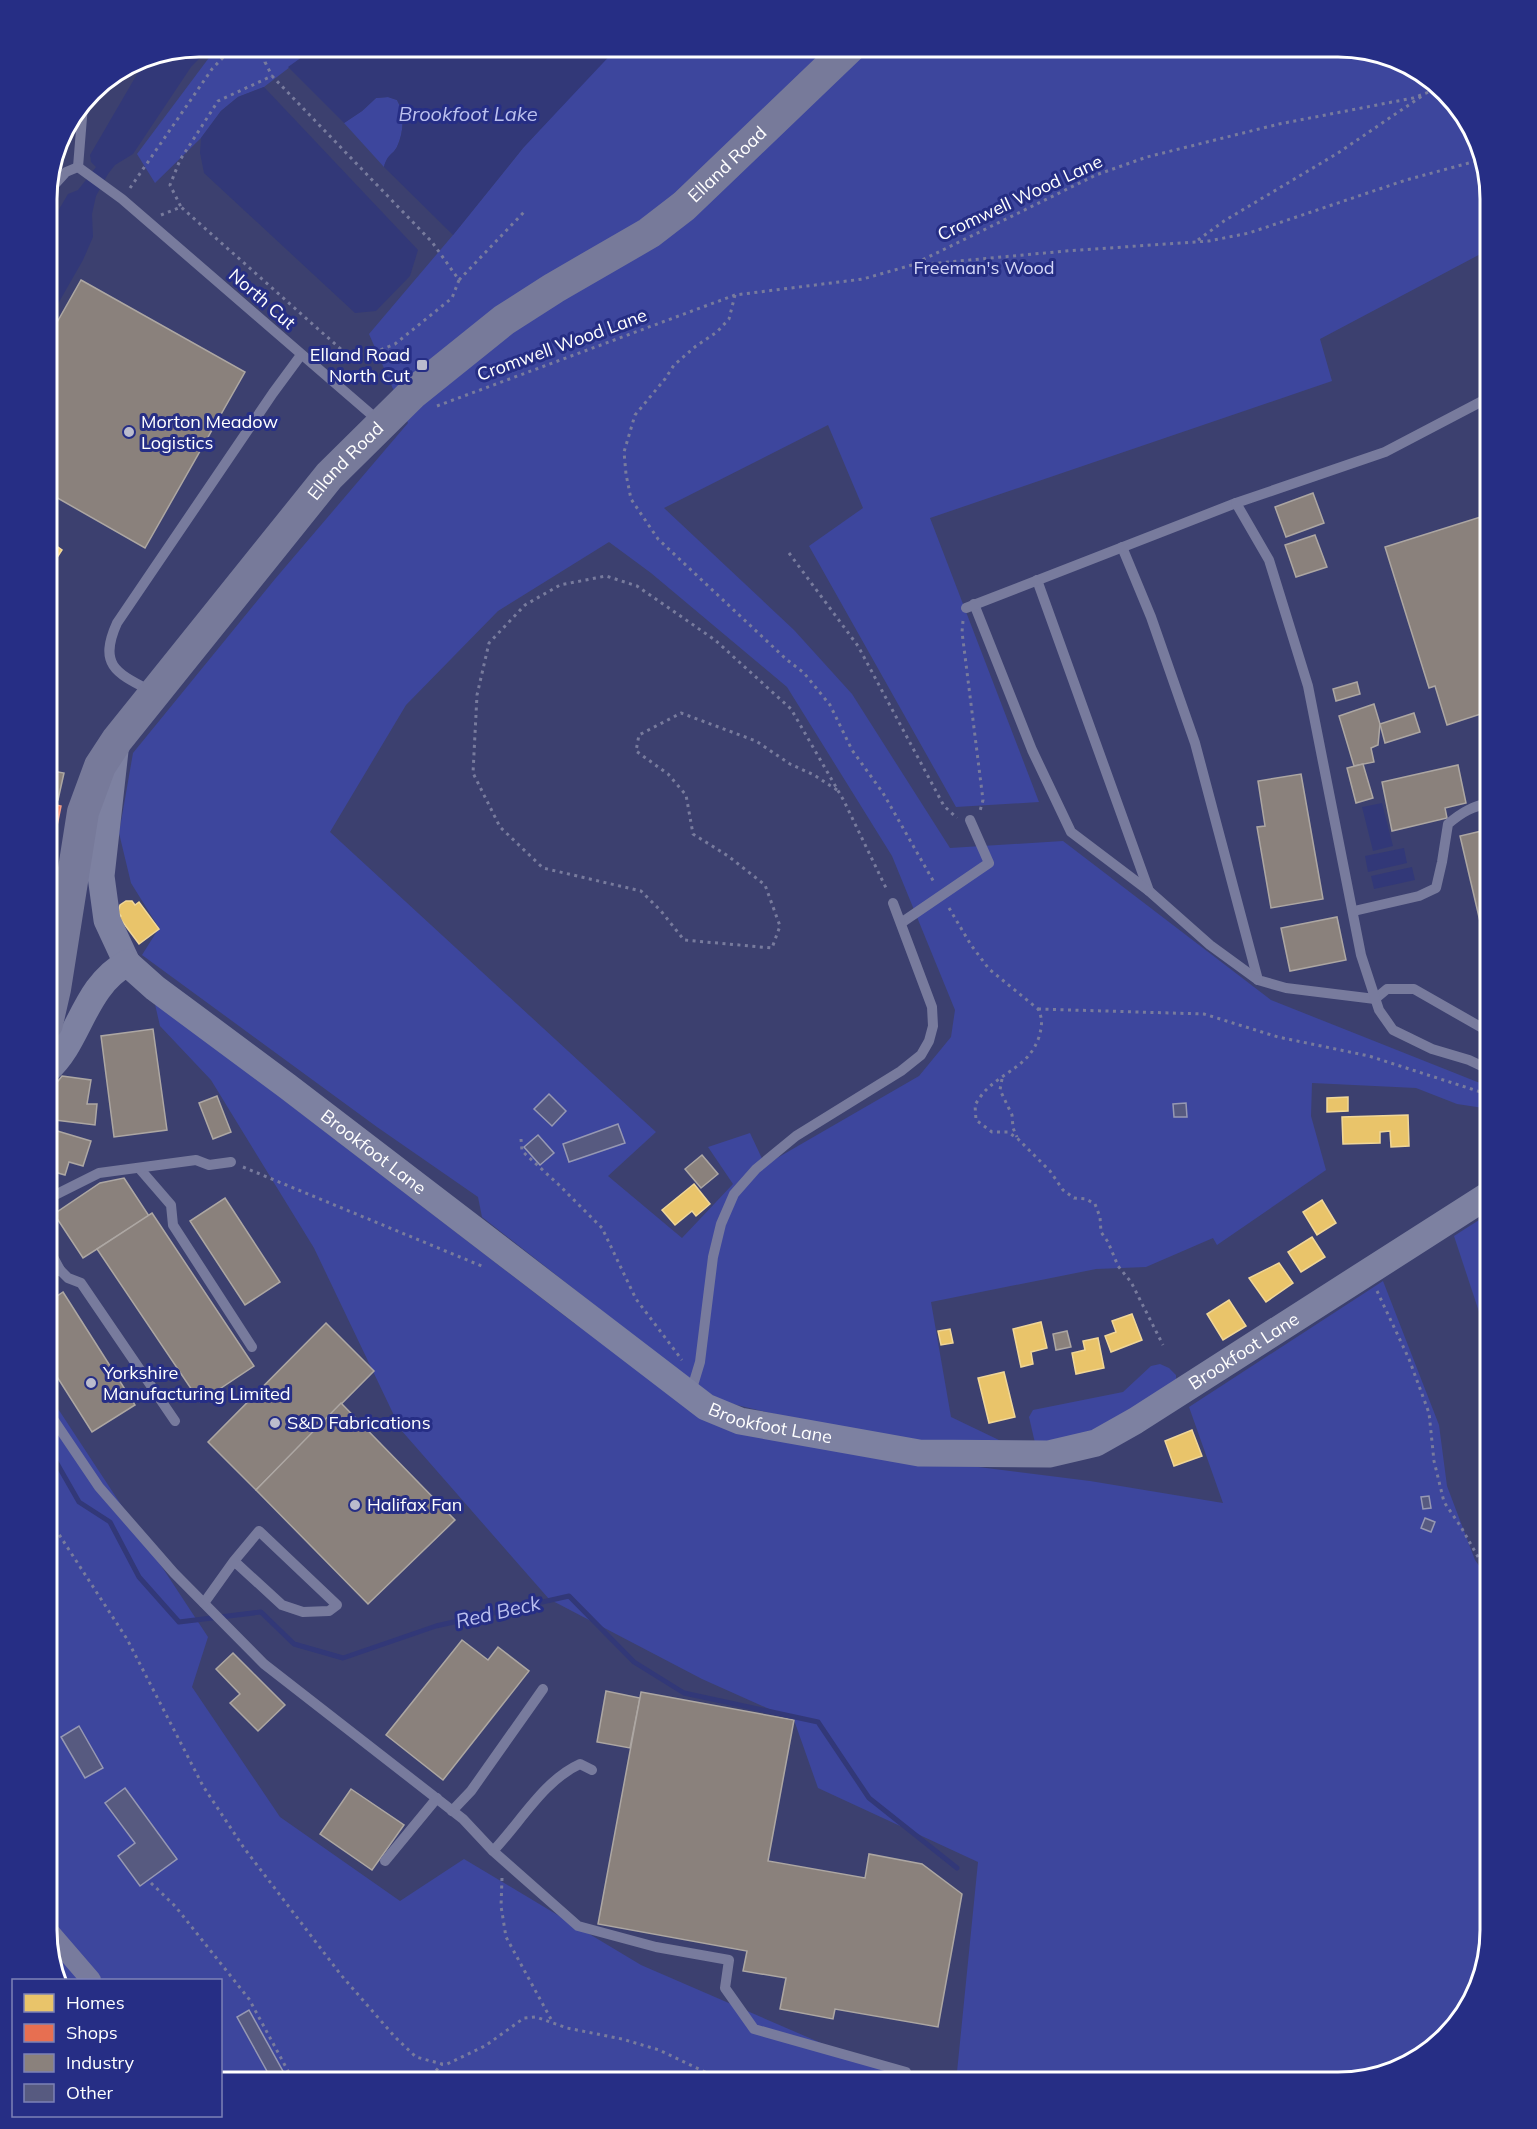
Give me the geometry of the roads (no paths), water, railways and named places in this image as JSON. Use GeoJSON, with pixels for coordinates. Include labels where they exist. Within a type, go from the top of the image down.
{"type":"FeatureCollection","features":[{"type":"Feature","properties":{"kind":"main road","name":"Elland Road"},"geometry":{"type":"LineString","coordinates":[[57,955],[83,812],[100,766],[154,693],[329,476],[412,394],[504,320],[649,233],[684,206],[840,57]]}},
{"type":"Feature","properties":{"kind":"street","name":"Brookfoot Lane"},"geometry":{"type":"LineString","coordinates":[[117,740],[101,876],[107,920],[127,963],[155,988],[693,1387],[706,1407],[740,1421],[919,1452],[1049,1454],[1096,1443],[1135,1421],[1480,1201]]}},
{"type":"Feature","properties":{"kind":"street"},"geometry":{"type":"LineString","coordinates":[[57,1062],[94,994],[116,969],[127,963]]}},
{"type":"Feature","properties":{"kind":"street"},"geometry":{"type":"LineString","coordinates":[[58,1942],[90,1979]]}},
{"type":"Feature","properties":{"kind":"lane"},"geometry":{"type":"LineString","coordinates":[[59,180],[66,172],[78,166],[82,119]]}},
{"type":"Feature","properties":{"kind":"lane","name":"North Cut"},"geometry":{"type":"LineString","coordinates":[[78,166],[122,199],[382,423]]}},
{"type":"Feature","properties":{"kind":"lane"},"geometry":{"type":"LineString","coordinates":[[154,693],[122,675],[114,666],[110,658],[110,639],[117,622],[301,355]]}},
{"type":"Feature","properties":{"kind":"lane"},"geometry":{"type":"LineString","coordinates":[[1480,403],[1385,452],[1236,503],[970,606],[1032,750],[1071,832],[1149,891],[1210,945],[1258,980],[1286,988],[1375,999],[1387,989],[1414,989],[1480,1027]]}},
{"type":"Feature","properties":{"kind":"lane"},"geometry":{"type":"LineString","coordinates":[[1236,503],[1269,560],[1308,686],[1361,955],[1379,1010],[1393,1030],[1432,1049],[1480,1065]]}},
{"type":"Feature","properties":{"kind":"lane"},"geometry":{"type":"LineString","coordinates":[[1122,547],[1151,617],[1195,743],[1258,980]]}},
{"type":"Feature","properties":{"kind":"lane"},"geometry":{"type":"LineString","coordinates":[[1037,580],[1149,891]]}},
{"type":"Feature","properties":{"kind":"lane"},"geometry":{"type":"LineString","coordinates":[[1354,911],[1419,896],[1436,888],[1448,824],[1463,812],[1480,805]]}},
{"type":"Feature","properties":{"kind":"lane"},"geometry":{"type":"LineString","coordinates":[[901,923],[989,863],[970,820]]}},
{"type":"Feature","properties":{"kind":"lane"},"geometry":{"type":"LineString","coordinates":[[693,1387],[700,1362],[713,1257],[721,1224],[734,1194],[756,1169],[796,1136],[901,1071],[921,1055],[929,1041],[933,1026],[932,1007],[893,903]]}},
{"type":"Feature","properties":{"kind":"lane"},"geometry":{"type":"LineString","coordinates":[[57,1194],[99,1173],[196,1160],[209,1164],[231,1162]]}},
{"type":"Feature","properties":{"kind":"lane"},"geometry":{"type":"LineString","coordinates":[[139,1168],[171,1205],[172,1225],[252,1347]]}},
{"type":"Feature","properties":{"kind":"lane"},"geometry":{"type":"LineString","coordinates":[[57,1264],[68,1278],[81,1283],[175,1421]]}},
{"type":"Feature","properties":{"kind":"lane"},"geometry":{"type":"LineString","coordinates":[[57,1425],[99,1487],[174,1573],[264,1665],[463,1819],[493,1851],[578,1926],[656,1947],[729,1960],[725,1988],[754,2029],[906,2072]]}},
{"type":"Feature","properties":{"kind":"lane"},"geometry":{"type":"LineString","coordinates":[[206,1605],[234,1561],[259,1531],[336,1605],[329,1611],[303,1612],[282,1605],[234,1561]]}},
{"type":"Feature","properties":{"kind":"lane"},"geometry":{"type":"LineString","coordinates":[[452,1810],[471,1791],[543,1689]]}},
{"type":"Feature","properties":{"kind":"lane"},"geometry":{"type":"LineString","coordinates":[[493,1851],[565,1770],[580,1764],[592,1770]]}},
{"type":"Feature","properties":{"kind":"lane"},"geometry":{"type":"LineString","coordinates":[[385,1861],[437,1798]]}},
{"type":"Feature","properties":{"kind":"water"},"geometry":{"type":"Polygon","coordinates":[[[201,57],[191,67],[133,154],[115,165],[108,174],[96,196],[92,214],[93,237],[83,260],[57,306],[57,212],[68,194],[78,190],[96,167],[91,162],[90,155],[139,71],[172,60],[201,57]]]}},
{"type":"Feature","properties":{"kind":"water","name":"Brookfoot Lake"},"geometry":{"type":"Polygon","coordinates":[[[302,57],[609,57],[523,148],[453,235],[384,167],[387,159],[397,147],[401,135],[403,123],[397,100],[388,97],[376,98],[344,123],[288,67],[302,57]]]}},
{"type":"Feature","properties":{"kind":"water"},"geometry":{"type":"Polygon","coordinates":[[[264,87],[418,250],[410,276],[376,311],[355,313],[204,173],[200,153],[201,138],[221,111],[238,97],[264,87]]]}},
{"type":"Feature","properties":{"kind":"water"},"geometry":{"type":"Polygon","coordinates":[[[1382,803],[1393,846],[1373,851],[1362,807],[1382,803]]]}},
{"type":"Feature","properties":{"kind":"water"},"geometry":{"type":"Polygon","coordinates":[[[1404,848],[1407,863],[1368,872],[1365,856],[1404,848]]]}},
{"type":"Feature","properties":{"kind":"water"},"geometry":{"type":"Polygon","coordinates":[[[1412,867],[1415,880],[1374,889],[1371,876],[1412,867]]]}},
{"type":"Feature","properties":{"kind":"waterway","name":"Red Beck"},"geometry":{"type":"LineString","coordinates":[[57,1464],[79,1502],[110,1522],[139,1577],[179,1622],[261,1612],[294,1644],[343,1658],[436,1626],[569,1596],[634,1662],[684,1693],[818,1722],[869,1798],[957,1868]]}},
{"type":"Feature","properties":{"kind":"place","name":"Elland Road North Cut"},"geometry":{"type":"Point","coordinates":[422,365]}},
{"type":"Feature","properties":{"kind":"place","name":"Morton Meadow Logistics"},"geometry":{"type":"Point","coordinates":[129,432]}},
{"type":"Feature","properties":{"kind":"place","name":"Yorkshire Manufacturing Limited"},"geometry":{"type":"Point","coordinates":[91,1383]}},
{"type":"Feature","properties":{"kind":"place","name":"S&D Fabrications"},"geometry":{"type":"Point","coordinates":[275,1423]}},
{"type":"Feature","properties":{"kind":"place","name":"Halifax Fan"},"geometry":{"type":"Point","coordinates":[355,1505]}},
{"type":"Feature","properties":{"kind":"park label","name":"Freeman's Wood"},"geometry":{"type":"Point","coordinates":[984,268]}}]}
